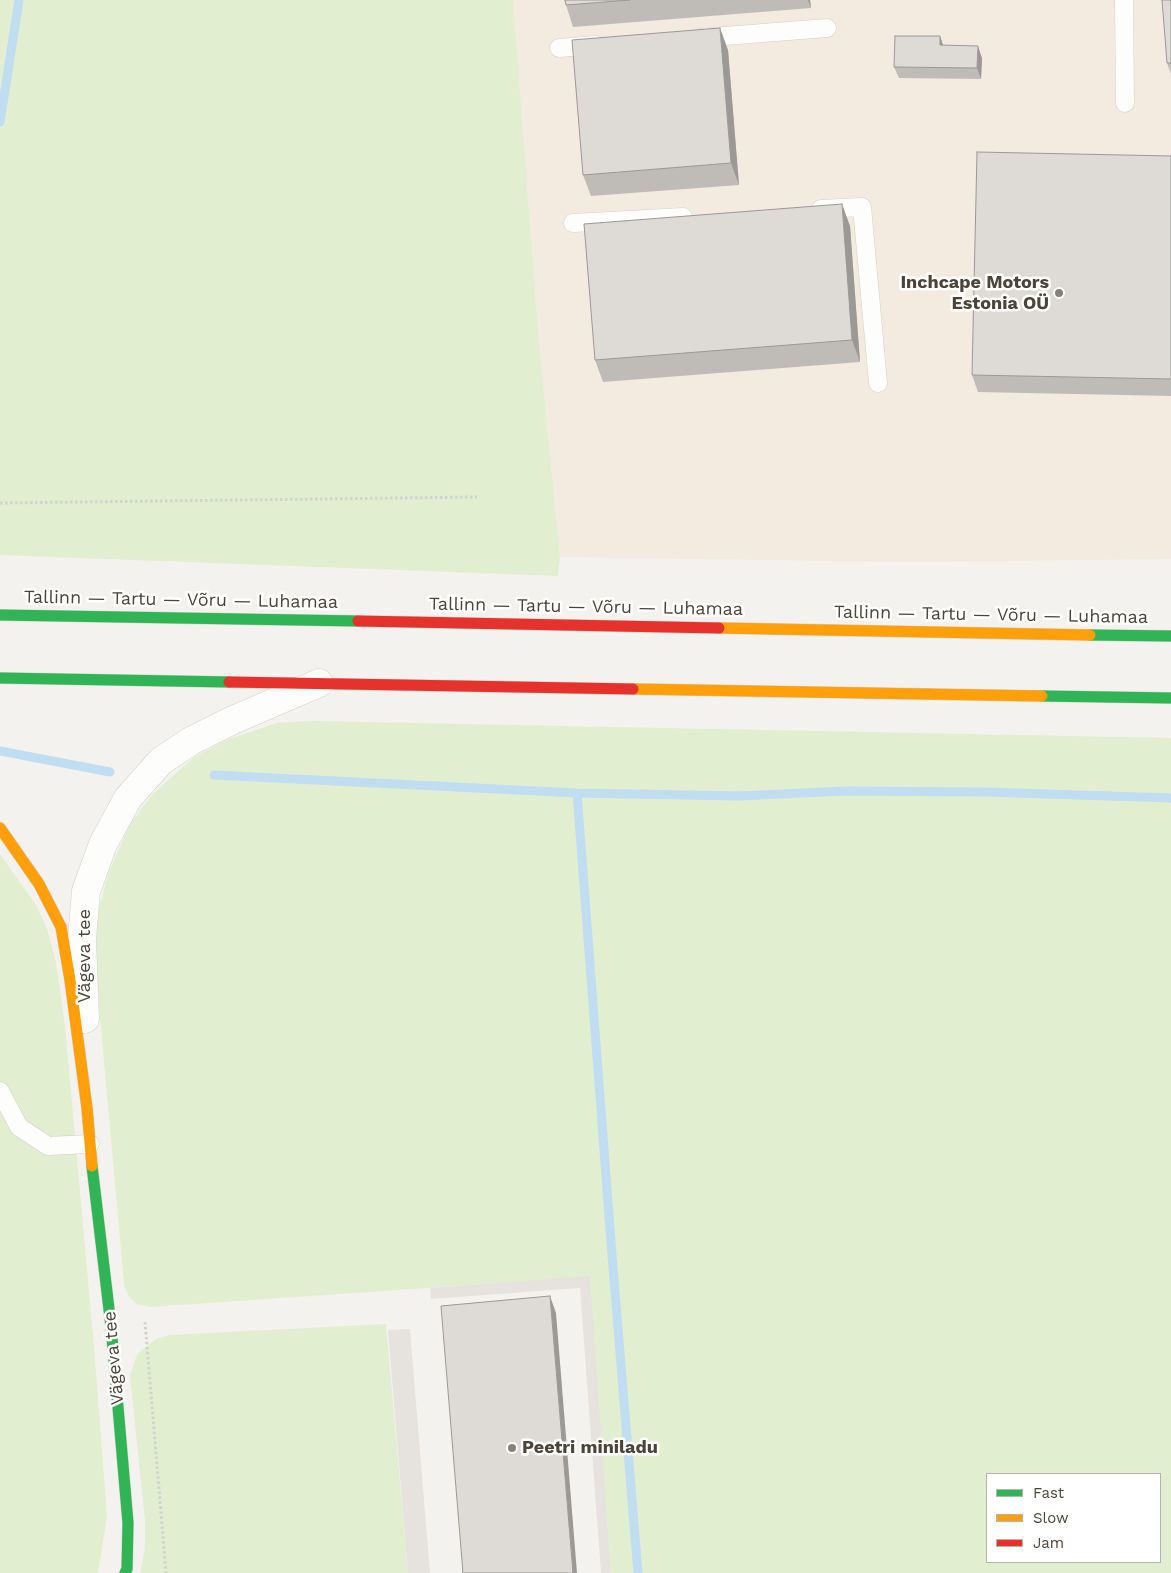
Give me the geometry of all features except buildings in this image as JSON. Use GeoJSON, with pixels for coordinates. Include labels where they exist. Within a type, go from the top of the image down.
{"type":"FeatureCollection","features":[{"type":"Feature","properties":{"kind":"main road","name":"Tallinn — Tartu — Võru — Luhamaa"},"geometry":{"type":"LineString","coordinates":[[0,615],[1171,636]]}},
{"type":"Feature","properties":{"kind":"main road"},"geometry":{"type":"LineString","coordinates":[[0,678],[1171,698]]}},
{"type":"Feature","properties":{"kind":"main road","name":"Vägeva tee"},"geometry":{"type":"LineString","coordinates":[[0,828],[39,884],[61,927],[70,980],[87,1108],[111,1326],[128,1523],[125,1573]]}},
{"type":"Feature","properties":{"kind":"street","name":"Vägeva tee"},"geometry":{"type":"LineString","coordinates":[[87,1108],[82,939],[86,891],[102,844],[128,798],[161,761],[191,740],[319,683]]}},
{"type":"Feature","properties":{"kind":"lane"},"geometry":{"type":"LineString","coordinates":[[1124,0],[1125,104]]}},
{"type":"Feature","properties":{"kind":"lane"},"geometry":{"type":"LineString","coordinates":[[678,39],[827,28]]}},
{"type":"Feature","properties":{"kind":"lane"},"geometry":{"type":"LineString","coordinates":[[559,48],[609,44]]}},
{"type":"Feature","properties":{"kind":"lane"},"geometry":{"type":"LineString","coordinates":[[802,210],[862,207],[878,383]]}},
{"type":"Feature","properties":{"kind":"lane"},"geometry":{"type":"LineString","coordinates":[[573,223],[703,216]]}},
{"type":"Feature","properties":{"kind":"lane"},"geometry":{"type":"LineString","coordinates":[[0,1091],[19,1127],[48,1146],[90,1144]]}},
{"type":"Feature","properties":{"kind":"path"},"geometry":{"type":"LineString","coordinates":[[0,502],[477,497]]}},
{"type":"Feature","properties":{"kind":"path"},"geometry":{"type":"LineString","coordinates":[[145,1322],[166,1573]]}},
{"type":"Feature","properties":{"kind":"shaded area"},"geometry":{"type":"Polygon","coordinates":[[[513,0],[1171,0],[1171,559],[910,562],[560,557],[539,344],[513,0]]]}},
{"type":"Feature","properties":{"kind":"shaded area"},"geometry":{"type":"Polygon","coordinates":[[[590,1276],[611,1573],[601,1573],[580,1288],[431,1299],[430,1288],[590,1276]]]}},
{"type":"Feature","properties":{"kind":"shaded area"},"geometry":{"type":"Polygon","coordinates":[[[410,1329],[430,1573],[408,1573],[388,1330],[410,1329]]]}},
{"type":"Feature","properties":{"kind":"green space"},"geometry":{"type":"Polygon","coordinates":[[[0,0],[513,0],[539,344],[560,557],[558,576],[0,555],[0,0]]]}},
{"type":"Feature","properties":{"kind":"green space"},"geometry":{"type":"Polygon","coordinates":[[[312,721],[1171,738],[1171,1573],[611,1573],[589,1277],[150,1307],[137,1304],[128,1296],[124,1283],[94,951],[98,912],[108,874],[130,824],[152,795],[194,757],[229,739],[277,723],[312,721]]]}},
{"type":"Feature","properties":{"kind":"green space"},"geometry":{"type":"Polygon","coordinates":[[[0,854],[36,905],[47,929],[56,962],[65,1026],[107,1516],[98,1573],[0,1573],[0,854]]]}},
{"type":"Feature","properties":{"kind":"green space"},"geometry":{"type":"Polygon","coordinates":[[[386,1324],[408,1573],[140,1573],[145,1549],[145,1521],[130,1376],[137,1354],[156,1339],[169,1335],[386,1324]]]}},
{"type":"Feature","properties":{"kind":"waterway"},"geometry":{"type":"LineString","coordinates":[[0,122],[19,0]]}},
{"type":"Feature","properties":{"kind":"waterway"},"geometry":{"type":"LineString","coordinates":[[0,751],[110,772]]}},
{"type":"Feature","properties":{"kind":"waterway"},"geometry":{"type":"LineString","coordinates":[[214,775],[577,793],[739,796],[845,791],[985,792],[1171,798]]}},
{"type":"Feature","properties":{"kind":"waterway"},"geometry":{"type":"LineString","coordinates":[[577,793],[638,1573]]}},
{"type":"Feature","properties":{"kind":"traffic: fast"},"geometry":{"type":"LineString","coordinates":[[0,615],[358,621]]}},
{"type":"Feature","properties":{"kind":"traffic: fast"},"geometry":{"type":"LineString","coordinates":[[1090,635],[1171,636]]}},
{"type":"Feature","properties":{"kind":"traffic: fast"},"geometry":{"type":"LineString","coordinates":[[0,678],[229,682]]}},
{"type":"Feature","properties":{"kind":"traffic: fast"},"geometry":{"type":"LineString","coordinates":[[1042,696],[1171,698]]}},
{"type":"Feature","properties":{"kind":"traffic: fast"},"geometry":{"type":"LineString","coordinates":[[92,1166],[111,1326],[128,1523],[127,1569],[125,1573]]}},
{"type":"Feature","properties":{"kind":"traffic: slow"},"geometry":{"type":"LineString","coordinates":[[719,628],[1090,635]]}},
{"type":"Feature","properties":{"kind":"traffic: slow"},"geometry":{"type":"LineString","coordinates":[[633,689],[1042,696]]}},
{"type":"Feature","properties":{"kind":"traffic: slow"},"geometry":{"type":"LineString","coordinates":[[0,828],[39,884],[61,927],[87,1108],[92,1166]]}},
{"type":"Feature","properties":{"kind":"traffic: jam"},"geometry":{"type":"LineString","coordinates":[[358,621],[719,628]]}},
{"type":"Feature","properties":{"kind":"traffic: jam"},"geometry":{"type":"LineString","coordinates":[[229,682],[633,689]]}},
{"type":"Feature","properties":{"kind":"place","name":"Inchcape Motors Estonia OÜ"},"geometry":{"type":"Point","coordinates":[1059,293]}},
{"type":"Feature","properties":{"kind":"place","name":"Peetri miniladu"},"geometry":{"type":"Point","coordinates":[512,1448]}}]}
